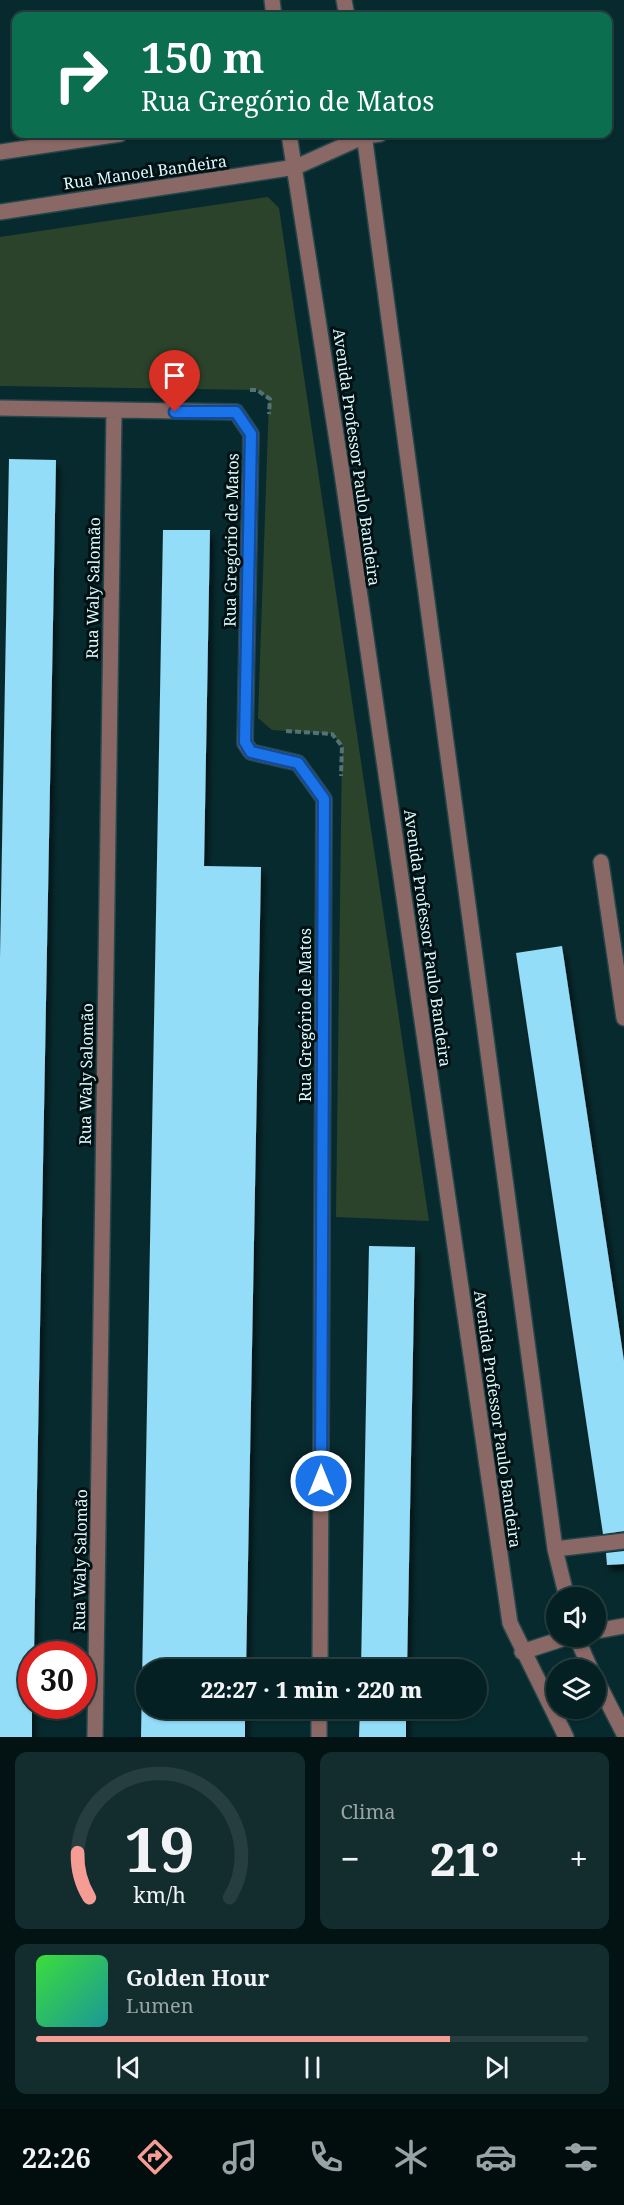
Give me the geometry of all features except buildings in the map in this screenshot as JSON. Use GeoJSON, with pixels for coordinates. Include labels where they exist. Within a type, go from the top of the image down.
{"type":"FeatureCollection","features":[{"type":"Feature","properties":{"kind":"street"},"geometry":{"type":"LineString","coordinates":[[0,152],[93,138]]}},
{"type":"Feature","properties":{"kind":"street","name":"Avenida Professor Paulo Bandeira"},"geometry":{"type":"LineString","coordinates":[[291,138],[510,1623],[522,1652],[566,1737]]}},
{"type":"Feature","properties":{"kind":"street","name":"Rua Manoel Bandeira"},"geometry":{"type":"LineString","coordinates":[[0,212],[296,168],[361,138]]}},
{"type":"Feature","properties":{"kind":"street"},"geometry":{"type":"LineString","coordinates":[[371,138],[555,1549],[564,1587]]}},
{"type":"Feature","properties":{"kind":"street"},"geometry":{"type":"LineString","coordinates":[[0,408],[114,411]]}},
{"type":"Feature","properties":{"kind":"street","name":"Rua Gregório de Matos"},"geometry":{"type":"LineString","coordinates":[[114,411],[236,412],[251,434],[245,742],[251,752],[298,763],[324,799],[320,1659]]}},
{"type":"Feature","properties":{"kind":"street","name":"Rua Waly Salomão"},"geometry":{"type":"LineString","coordinates":[[95,1737],[114,411]]}},
{"type":"Feature","properties":{"kind":"street"},"geometry":{"type":"LineString","coordinates":[[601,862],[624,1018]]}},
{"type":"Feature","properties":{"kind":"street"},"geometry":{"type":"LineString","coordinates":[[555,1549],[624,1541]]}},
{"type":"Feature","properties":{"kind":"street"},"geometry":{"type":"LineString","coordinates":[[606,1629],[624,1626]]}},
{"type":"Feature","properties":{"kind":"street"},"geometry":{"type":"LineString","coordinates":[[522,1652],[546,1644]]}},
{"type":"Feature","properties":{"kind":"street"},"geometry":{"type":"LineString","coordinates":[[606,1699],[624,1734]]}},
{"type":"Feature","properties":{"kind":"street"},"geometry":{"type":"LineString","coordinates":[[319,1719],[319,1737]]}},
{"type":"Feature","properties":{"kind":"green space"},"geometry":{"type":"Polygon","coordinates":[[[268,197],[279,208],[429,1221],[336,1217],[342,746],[332,734],[272,730],[258,718],[269,399],[257,390],[0,386],[0,237],[268,197]]]}},
{"type":"Feature","properties":{"kind":"route"},"geometry":{"type":"LineString","coordinates":[[175,412],[236,412],[251,434],[245,742],[251,752],[298,763],[324,799],[321,1481]]}}]}
